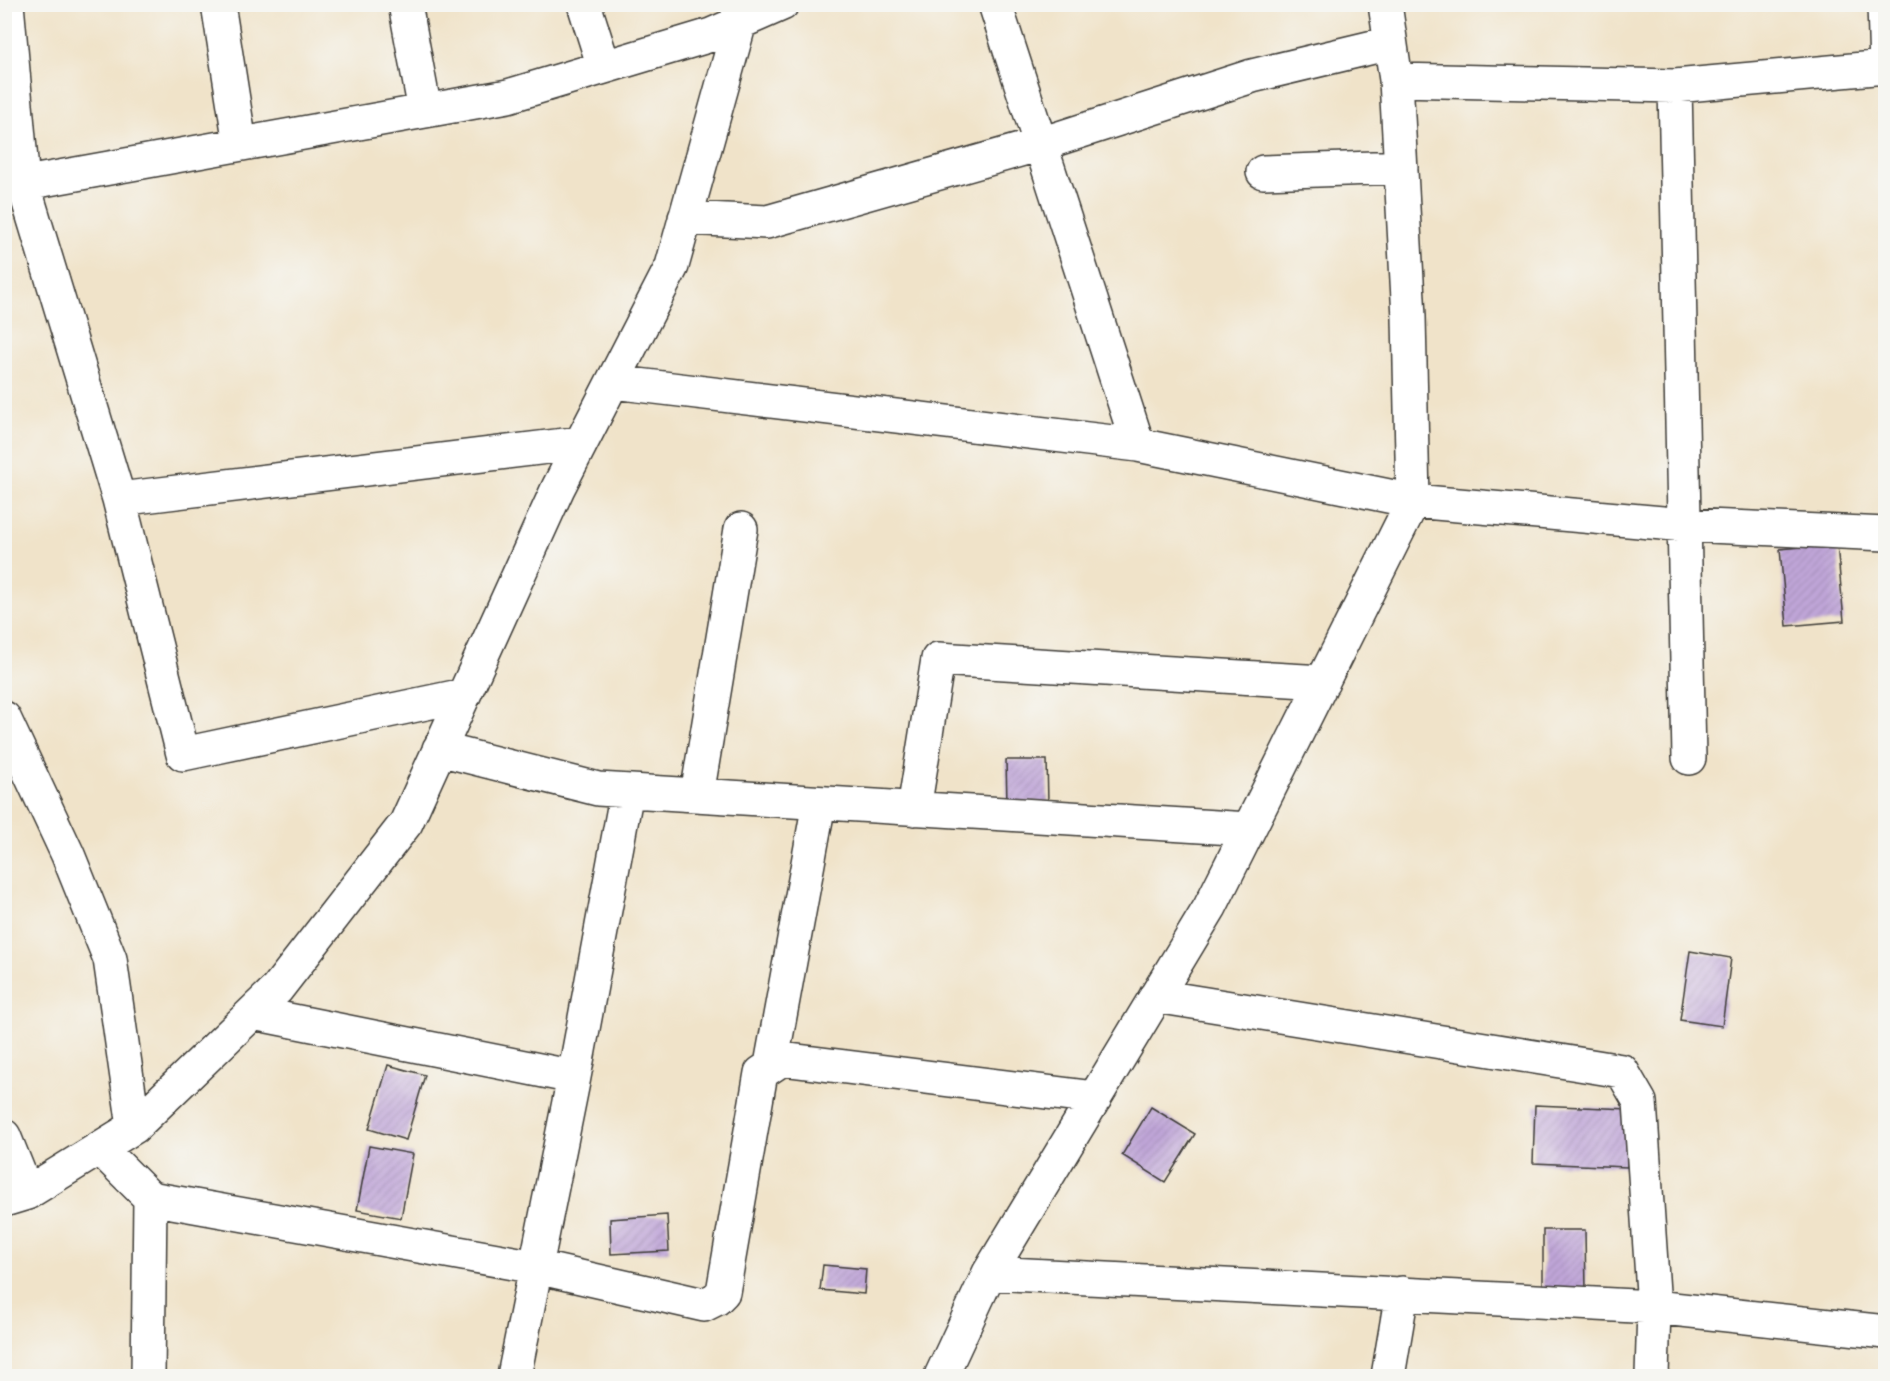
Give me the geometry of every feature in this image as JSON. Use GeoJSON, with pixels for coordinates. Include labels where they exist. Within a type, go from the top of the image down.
{"type":"FeatureCollection","features":[{"type":"Feature","properties":{"kind":"street"},"geometry":{"type":"LineString","coordinates":[[7,4],[14,185],[119,499],[183,754],[464,695]]}},
{"type":"Feature","properties":{"kind":"street"},"geometry":{"type":"LineString","coordinates":[[218,4],[240,144]]}},
{"type":"Feature","properties":{"kind":"street"},"geometry":{"type":"LineString","coordinates":[[405,4],[425,111]]}},
{"type":"Feature","properties":{"kind":"street"},"geometry":{"type":"LineString","coordinates":[[584,4],[604,67]]}},
{"type":"Feature","properties":{"kind":"street"},"geometry":{"type":"LineString","coordinates":[[14,185],[508,96],[711,35],[738,13],[782,4]]}},
{"type":"Feature","properties":{"kind":"street"},"geometry":{"type":"LineString","coordinates":[[995,4],[1138,444]]}},
{"type":"Feature","properties":{"kind":"street"},"geometry":{"type":"LineString","coordinates":[[941,1377],[989,1273],[1210,907],[1413,501],[1409,317],[1401,167],[1396,80],[1385,4]]}},
{"type":"Feature","properties":{"kind":"street"},"geometry":{"type":"LineString","coordinates":[[1396,80],[1675,86],[1885,68],[1884,12]]}},
{"type":"Feature","properties":{"kind":"street"},"geometry":{"type":"LineString","coordinates":[[4,1136],[16,1197],[134,1127],[277,989],[406,823],[581,443],[672,266],[738,13]]}},
{"type":"Feature","properties":{"kind":"street"},"geometry":{"type":"LineString","coordinates":[[685,218],[767,222],[1041,144],[1252,76],[1390,43]]}},
{"type":"Feature","properties":{"kind":"street"},"geometry":{"type":"LineString","coordinates":[[1675,86],[1689,758]]}},
{"type":"Feature","properties":{"kind":"street"},"geometry":{"type":"LineString","coordinates":[[1263,172],[1401,167]]}},
{"type":"Feature","properties":{"kind":"street"},"geometry":{"type":"LineString","coordinates":[[613,382],[1138,444],[1413,501],[1685,525],[1886,534]]}},
{"type":"Feature","properties":{"kind":"street"},"geometry":{"type":"LineString","coordinates":[[119,499],[581,443]]}},
{"type":"Feature","properties":{"kind":"street"},"geometry":{"type":"LineString","coordinates":[[697,795],[741,529]]}},
{"type":"Feature","properties":{"kind":"street"},"geometry":{"type":"LineString","coordinates":[[914,809],[938,659],[1323,682]]}},
{"type":"Feature","properties":{"kind":"street"},"geometry":{"type":"LineString","coordinates":[[4,718],[68,855],[110,959],[134,1127]]}},
{"type":"Feature","properties":{"kind":"street"},"geometry":{"type":"LineString","coordinates":[[439,749],[598,789],[1249,830]]}},
{"type":"Feature","properties":{"kind":"street"},"geometry":{"type":"LineString","coordinates":[[514,1377],[574,1077],[627,791]]}},
{"type":"Feature","properties":{"kind":"street"},"geometry":{"type":"LineString","coordinates":[[771,1065],[819,803]]}},
{"type":"Feature","properties":{"kind":"street"},"geometry":{"type":"LineString","coordinates":[[1156,996],[1622,1071],[1640,1102],[1654,1307],[1652,1377]]}},
{"type":"Feature","properties":{"kind":"street"},"geometry":{"type":"LineString","coordinates":[[253,1013],[574,1077]]}},
{"type":"Feature","properties":{"kind":"street"},"geometry":{"type":"LineString","coordinates":[[100,1148],[150,1198],[536,1267],[704,1305],[716,1299],[723,1292],[761,1073],[782,1059],[1095,1098]]}},
{"type":"Feature","properties":{"kind":"street"},"geometry":{"type":"LineString","coordinates":[[148,1377],[150,1198]]}},
{"type":"Feature","properties":{"kind":"street"},"geometry":{"type":"LineString","coordinates":[[989,1273],[1654,1307],[1886,1332]]}},
{"type":"Feature","properties":{"kind":"street"},"geometry":{"type":"LineString","coordinates":[[1388,1377],[1402,1293]]}},
{"type":"Feature","properties":{"kind":"building"},"geometry":{"type":"Polygon","coordinates":[[[1837,544],[1844,621],[1787,626],[1780,549],[1837,544]]]}},
{"type":"Feature","properties":{"kind":"building"},"geometry":{"type":"Polygon","coordinates":[[[1006,760],[1047,760],[1048,802],[1007,803],[1006,760]]]}},
{"type":"Feature","properties":{"kind":"building"},"geometry":{"type":"Polygon","coordinates":[[[1690,951],[1731,958],[1722,1026],[1680,1020],[1690,951]]]}},
{"type":"Feature","properties":{"kind":"building"},"geometry":{"type":"Polygon","coordinates":[[[388,1065],[425,1075],[406,1140],[369,1129],[388,1065]]]}},
{"type":"Feature","properties":{"kind":"building"},"geometry":{"type":"Polygon","coordinates":[[[1535,1105],[1629,1109],[1627,1167],[1533,1163],[1535,1105]]]}},
{"type":"Feature","properties":{"kind":"building"},"geometry":{"type":"Polygon","coordinates":[[[1151,1107],[1195,1134],[1165,1182],[1122,1155],[1151,1107]]]}},
{"type":"Feature","properties":{"kind":"building"},"geometry":{"type":"Polygon","coordinates":[[[369,1146],[413,1154],[401,1218],[357,1210],[369,1146]]]}},
{"type":"Feature","properties":{"kind":"building"},"geometry":{"type":"Polygon","coordinates":[[[667,1215],[669,1251],[611,1254],[610,1219],[667,1215]]]}},
{"type":"Feature","properties":{"kind":"building"},"geometry":{"type":"Polygon","coordinates":[[[1543,1230],[1585,1230],[1586,1293],[1543,1293],[1543,1230]]]}},
{"type":"Feature","properties":{"kind":"building"},"geometry":{"type":"Polygon","coordinates":[[[823,1265],[866,1269],[864,1294],[820,1290],[823,1265]]]}}]}
